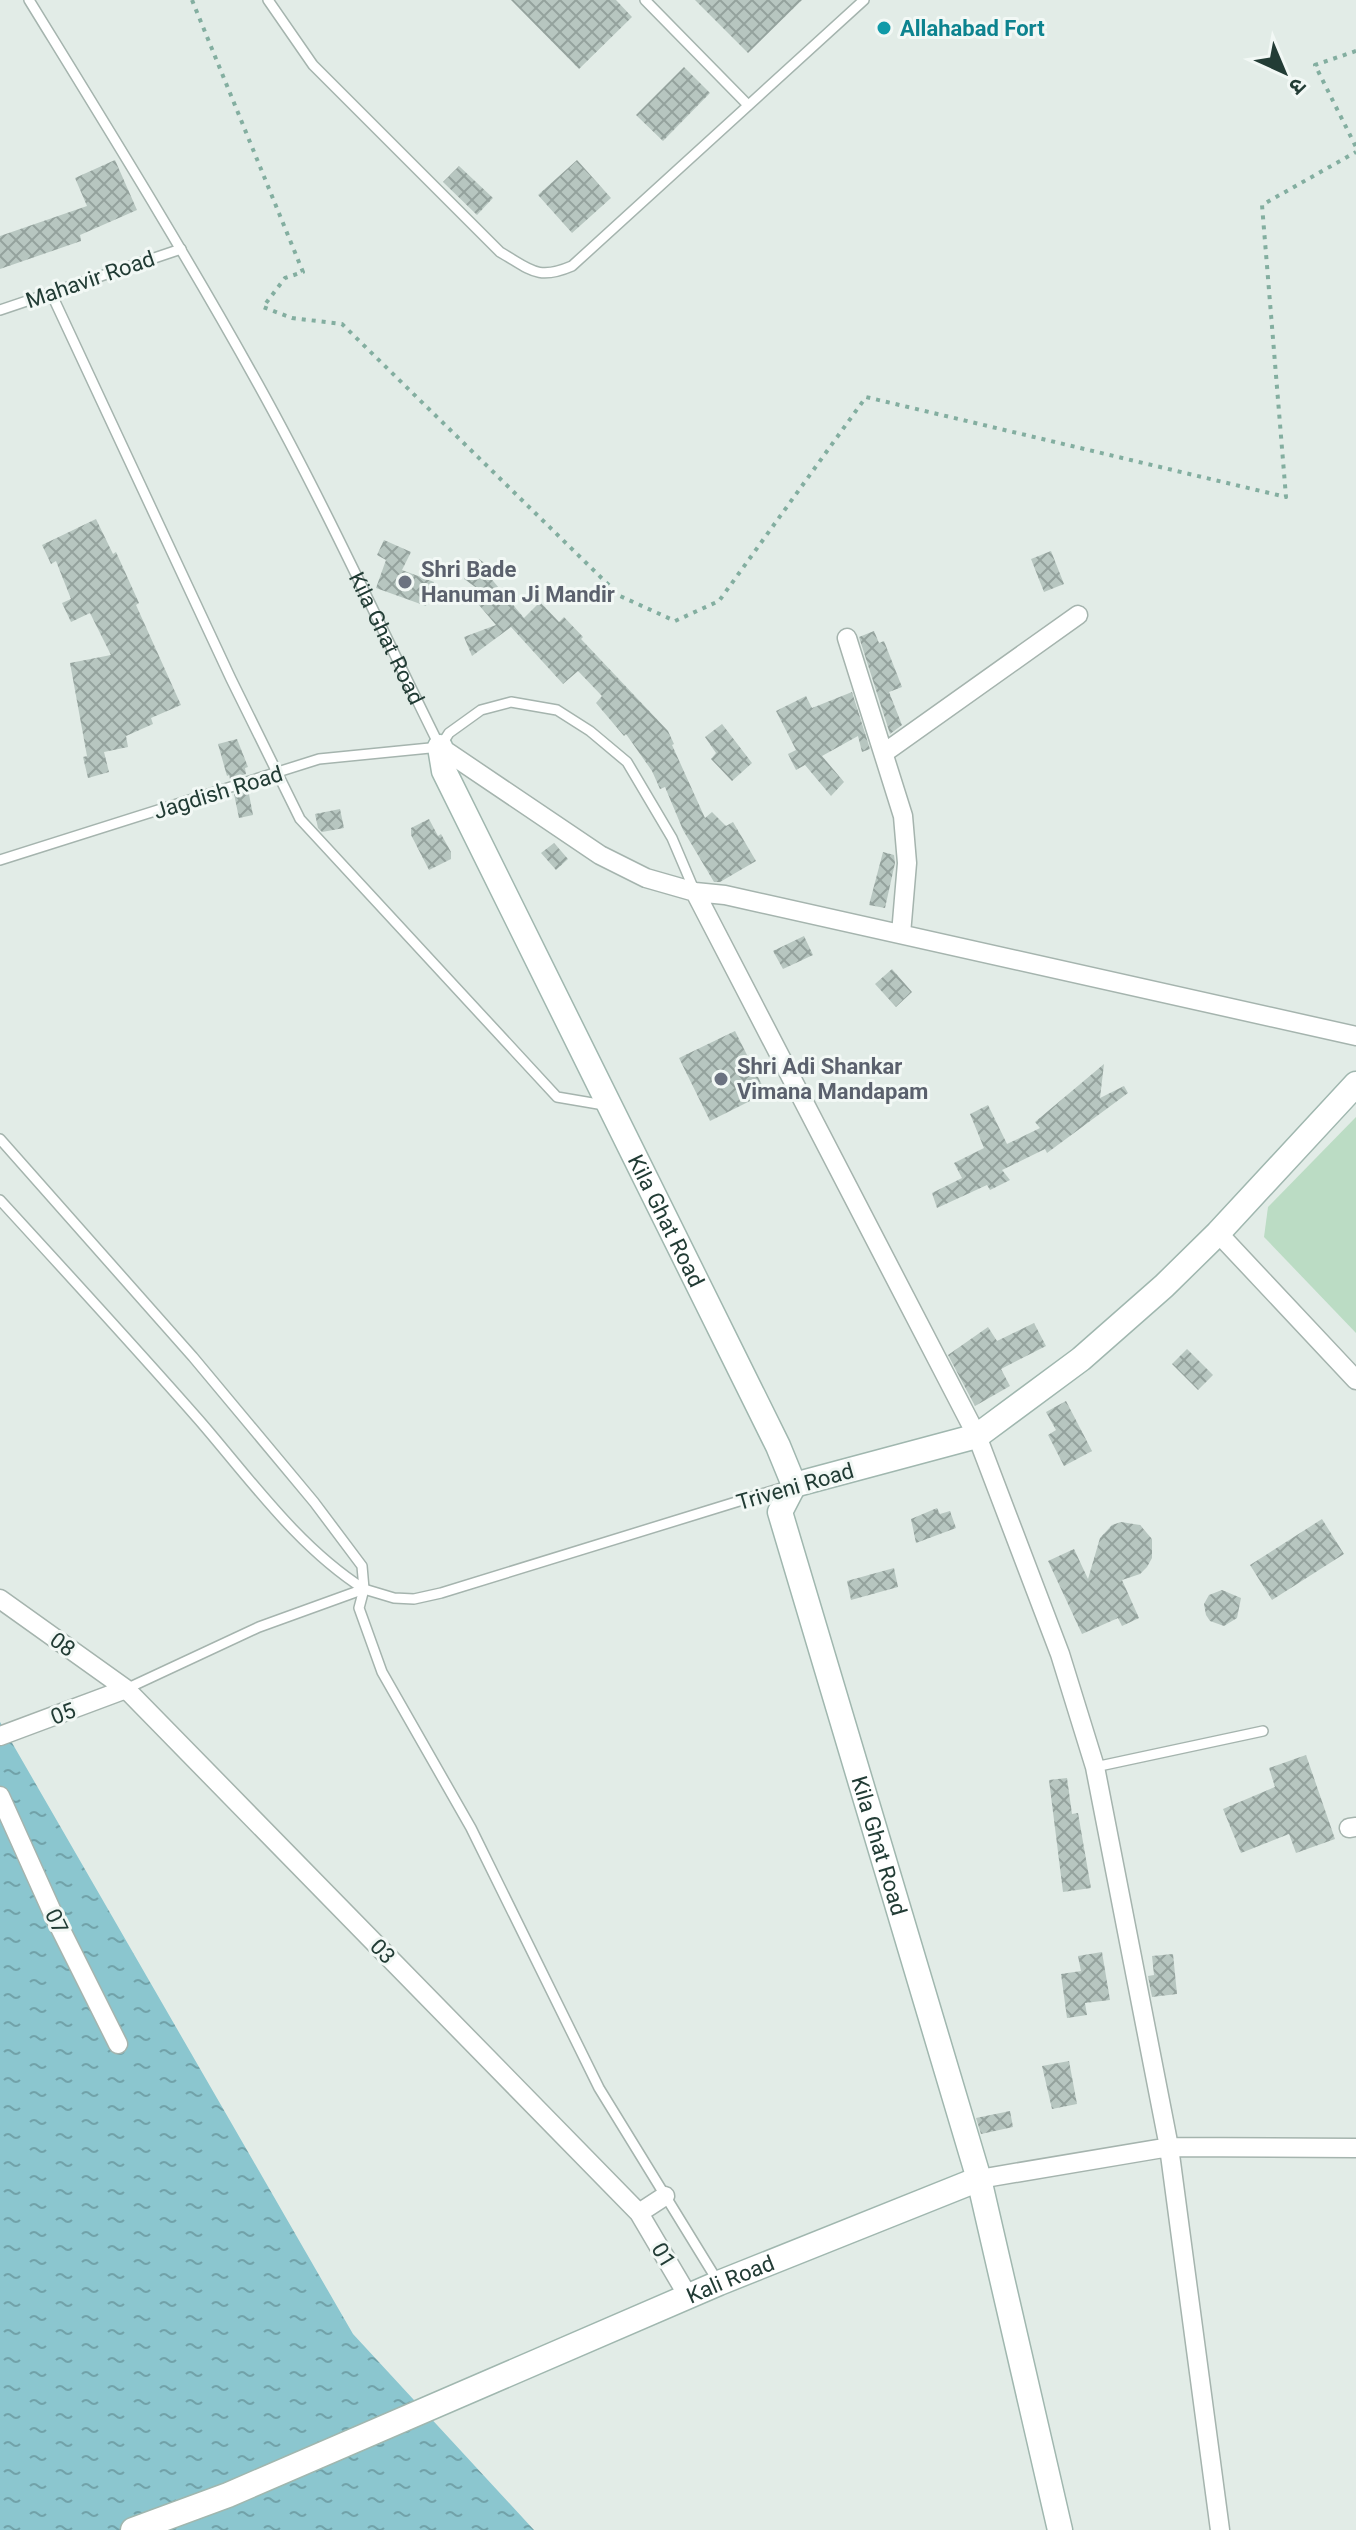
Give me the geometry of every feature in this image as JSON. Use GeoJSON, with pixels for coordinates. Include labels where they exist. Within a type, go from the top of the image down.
{"type":"FeatureCollection","features":[{"type":"Feature","properties":{"kind":"main road","name":"Kila Ghat Road"},"geometry":{"type":"LineString","coordinates":[[440,747],[444,771],[778,1446],[794,1485],[780,1512],[979,2179],[1060,2530]]}},
{"type":"Feature","properties":{"kind":"main road","name":"Triveni Road"},"geometry":{"type":"LineString","coordinates":[[794,1485],[977,1436],[1081,1359],[1164,1286],[1218,1233],[1356,1084]]}},
{"type":"Feature","properties":{"kind":"main road","name":"Kali Road"},"geometry":{"type":"LineString","coordinates":[[133,2530],[228,2495],[688,2296],[979,2179]]}},
{"type":"Feature","properties":{"kind":"street"},"geometry":{"type":"LineString","coordinates":[[884,753],[1078,615]]}},
{"type":"Feature","properties":{"kind":"street"},"geometry":{"type":"LineString","coordinates":[[847,638],[903,816],[907,863],[901,934]]}},
{"type":"Feature","properties":{"kind":"street"},"geometry":{"type":"LineString","coordinates":[[440,747],[600,855],[646,878],[695,892],[725,895],[1356,1036]]}},
{"type":"Feature","properties":{"kind":"street"},"geometry":{"type":"LineString","coordinates":[[695,892],[977,1436],[1060,1654],[1095,1767],[1169,2147],[1220,2530]]}},
{"type":"Feature","properties":{"kind":"street"},"geometry":{"type":"LineString","coordinates":[[1218,1233],[1356,1380]]}},
{"type":"Feature","properties":{"kind":"street","name":"08"},"geometry":{"type":"LineString","coordinates":[[0,1599],[126,1689]]}},
{"type":"Feature","properties":{"kind":"street","name":"05"},"geometry":{"type":"LineString","coordinates":[[0,1736],[126,1689]]}},
{"type":"Feature","properties":{"kind":"street","name":"03"},"geometry":{"type":"LineString","coordinates":[[126,1689],[639,2213]]}},
{"type":"Feature","properties":{"kind":"street","name":"07"},"geometry":{"type":"LineString","coordinates":[[0,1796],[54,1916],[118,2044]]}},
{"type":"Feature","properties":{"kind":"street"},"geometry":{"type":"LineString","coordinates":[[979,2179],[1169,2147],[1356,2148]]}},
{"type":"Feature","properties":{"kind":"street"},"geometry":{"type":"LineString","coordinates":[[639,2213],[665,2196]]}},
{"type":"Feature","properties":{"kind":"street","name":"01"},"geometry":{"type":"LineString","coordinates":[[639,2213],[688,2296]]}},
{"type":"Feature","properties":{"kind":"lane","name":"Kila Ghat Road"},"geometry":{"type":"LineString","coordinates":[[29,0],[181,249],[259,386],[330,522],[440,747]]}},
{"type":"Feature","properties":{"kind":"lane"},"geometry":{"type":"LineString","coordinates":[[268,0],[313,65],[500,252],[536,273],[554,274],[572,266],[864,0]]}},
{"type":"Feature","properties":{"kind":"lane"},"geometry":{"type":"LineString","coordinates":[[645,0],[748,105]]}},
{"type":"Feature","properties":{"kind":"lane","name":"Mahavir Road"},"geometry":{"type":"LineString","coordinates":[[0,310],[181,249]]}},
{"type":"Feature","properties":{"kind":"lane"},"geometry":{"type":"LineString","coordinates":[[51,293],[300,819],[557,1097],[610,1107]]}},
{"type":"Feature","properties":{"kind":"lane"},"geometry":{"type":"LineString","coordinates":[[440,747],[449,733],[481,710],[511,702],[557,710],[590,731],[627,762],[672,838],[695,892]]}},
{"type":"Feature","properties":{"kind":"lane","name":"Jagdish Road"},"geometry":{"type":"LineString","coordinates":[[0,860],[319,759],[440,747]]}},
{"type":"Feature","properties":{"kind":"lane"},"geometry":{"type":"LineString","coordinates":[[0,1139],[183,1346],[314,1502],[362,1566],[364,1589],[359,1608],[382,1672],[471,1828],[599,2088],[719,2283]]}},
{"type":"Feature","properties":{"kind":"lane"},"geometry":{"type":"LineString","coordinates":[[0,1200],[294,1529],[327,1564],[364,1589]]}},
{"type":"Feature","properties":{"kind":"lane","name":"Triveni Road"},"geometry":{"type":"LineString","coordinates":[[364,1589],[394,1598],[414,1599],[441,1593],[794,1485]]}},
{"type":"Feature","properties":{"kind":"lane"},"geometry":{"type":"LineString","coordinates":[[126,1689],[259,1627],[364,1589]]}},
{"type":"Feature","properties":{"kind":"lane"},"geometry":{"type":"LineString","coordinates":[[1095,1767],[1263,1731]]}},
{"type":"Feature","properties":{"kind":"path"},"geometry":{"type":"LineString","coordinates":[[192,0],[303,272],[285,278],[263,307],[292,318],[342,324],[620,596],[675,621],[719,601],[866,397],[1286,497],[1262,205],[1356,149],[1315,65],[1356,51]]}},
{"type":"Feature","properties":{"kind":"green space"},"geometry":{"type":"Polygon","coordinates":[[[1356,1117],[1356,1333],[1264,1237],[1268,1207],[1356,1117]]]}},
{"type":"Feature","properties":{"kind":"water"},"geometry":{"type":"Polygon","coordinates":[[[0,1722],[353,2334],[534,2530],[0,2530],[0,1722]]]}},
{"type":"Feature","properties":{"kind":"building"},"geometry":{"type":"Polygon","coordinates":[[[511,0],[616,0],[632,17],[579,69],[511,0]]]}},
{"type":"Feature","properties":{"kind":"building"},"geometry":{"type":"Polygon","coordinates":[[[695,0],[802,0],[748,53],[695,0]]]}},
{"type":"Feature","properties":{"kind":"building"},"geometry":{"type":"Polygon","coordinates":[[[684,67],[710,93],[663,141],[636,115],[684,67]]]}},
{"type":"Feature","properties":{"kind":"building"},"geometry":{"type":"Polygon","coordinates":[[[115,160],[137,210],[80,235],[81,241],[0,269],[0,236],[87,206],[75,178],[115,160]]]}},
{"type":"Feature","properties":{"kind":"building"},"geometry":{"type":"Polygon","coordinates":[[[577,160],[611,198],[572,233],[538,195],[577,160]]]}},
{"type":"Feature","properties":{"kind":"building"},"geometry":{"type":"Polygon","coordinates":[[[459,166],[493,198],[477,215],[443,182],[459,166]]]}},
{"type":"Feature","properties":{"kind":"building"},"geometry":{"type":"Polygon","coordinates":[[[96,519],[113,554],[116,552],[181,705],[151,718],[153,724],[126,736],[128,747],[104,752],[109,772],[88,778],[83,757],[87,756],[70,663],[111,655],[90,613],[71,622],[62,603],[71,599],[56,561],[51,564],[42,545],[96,519]]]}},
{"type":"Feature","properties":{"kind":"building"},"geometry":{"type":"Polygon","coordinates":[[[384,540],[411,552],[402,570],[434,582],[426,606],[376,588],[386,560],[377,555],[384,540]]]}},
{"type":"Feature","properties":{"kind":"building"},"geometry":{"type":"Polygon","coordinates":[[[1051,551],[1064,584],[1044,592],[1031,559],[1051,551]]]}},
{"type":"Feature","properties":{"kind":"building"},"geometry":{"type":"Polygon","coordinates":[[[479,559],[494,570],[489,576],[524,618],[540,602],[559,622],[564,617],[583,637],[581,639],[668,731],[705,818],[712,812],[726,826],[733,822],[756,861],[720,882],[714,882],[683,830],[665,787],[660,789],[652,771],[626,734],[624,736],[596,703],[602,696],[578,671],[563,684],[511,627],[472,656],[464,637],[496,625],[473,598],[481,591],[464,579],[479,559]]]}},
{"type":"Feature","properties":{"kind":"building"},"geometry":{"type":"Polygon","coordinates":[[[874,631],[879,643],[884,641],[902,687],[889,692],[902,725],[890,734],[859,637],[874,631]]]}},
{"type":"Feature","properties":{"kind":"building"},"geometry":{"type":"Polygon","coordinates":[[[852,692],[870,749],[862,752],[858,736],[822,756],[844,782],[831,796],[805,765],[796,770],[788,754],[796,750],[776,711],[806,696],[812,708],[852,692]]]}},
{"type":"Feature","properties":{"kind":"building"},"geometry":{"type":"Polygon","coordinates":[[[722,724],[752,763],[732,781],[711,759],[716,753],[705,737],[722,724]]]}},
{"type":"Feature","properties":{"kind":"building"},"geometry":{"type":"Polygon","coordinates":[[[237,739],[248,767],[245,768],[246,774],[230,779],[218,744],[237,739]]]}},
{"type":"Feature","properties":{"kind":"building"},"geometry":{"type":"Polygon","coordinates":[[[248,789],[253,815],[239,818],[234,794],[248,789]]]}},
{"type":"Feature","properties":{"kind":"building"},"geometry":{"type":"Polygon","coordinates":[[[340,809],[344,828],[322,832],[315,814],[340,809]]]}},
{"type":"Feature","properties":{"kind":"building"},"geometry":{"type":"Polygon","coordinates":[[[429,819],[451,852],[451,859],[429,870],[411,835],[411,828],[429,819]]]}},
{"type":"Feature","properties":{"kind":"building"},"geometry":{"type":"Polygon","coordinates":[[[554,843],[568,859],[556,870],[541,853],[554,843]]]}},
{"type":"Feature","properties":{"kind":"building"},"geometry":{"type":"Polygon","coordinates":[[[883,852],[894,855],[895,863],[885,908],[869,905],[883,852]]]}},
{"type":"Feature","properties":{"kind":"building"},"geometry":{"type":"Polygon","coordinates":[[[804,936],[813,955],[783,969],[773,951],[804,936]]]}},
{"type":"Feature","properties":{"kind":"building"},"geometry":{"type":"Polygon","coordinates":[[[892,969],[912,992],[896,1007],[875,984],[892,969]]]}},
{"type":"Feature","properties":{"kind":"building"},"geometry":{"type":"Polygon","coordinates":[[[735,1031],[766,1093],[710,1121],[679,1058],[735,1031]]]}},
{"type":"Feature","properties":{"kind":"building"},"geometry":{"type":"Polygon","coordinates":[[[1104,1064],[1100,1098],[1124,1086],[1128,1093],[1047,1153],[1045,1149],[1002,1170],[1010,1180],[990,1190],[987,1185],[937,1208],[932,1193],[962,1178],[954,1163],[984,1148],[970,1114],[988,1105],[1007,1144],[1040,1128],[1035,1122],[1104,1064]]]}},
{"type":"Feature","properties":{"kind":"building"},"geometry":{"type":"Polygon","coordinates":[[[1034,1323],[1046,1346],[1001,1369],[1010,1386],[975,1406],[948,1355],[988,1327],[997,1341],[1034,1323]]]}},
{"type":"Feature","properties":{"kind":"building"},"geometry":{"type":"Polygon","coordinates":[[[1187,1349],[1213,1375],[1198,1390],[1172,1364],[1187,1349]]]}},
{"type":"Feature","properties":{"kind":"building"},"geometry":{"type":"Polygon","coordinates":[[[1066,1401],[1092,1451],[1064,1466],[1048,1435],[1056,1430],[1046,1412],[1066,1401]]]}},
{"type":"Feature","properties":{"kind":"building"},"geometry":{"type":"Polygon","coordinates":[[[937,1508],[940,1514],[950,1511],[956,1528],[916,1543],[911,1519],[937,1508]]]}},
{"type":"Feature","properties":{"kind":"building"},"geometry":{"type":"Polygon","coordinates":[[[1322,1519],[1344,1554],[1272,1600],[1250,1565],[1322,1519]]]}},
{"type":"Feature","properties":{"kind":"building"},"geometry":{"type":"Polygon","coordinates":[[[1121,1522],[1140,1525],[1152,1539],[1152,1558],[1147,1567],[1140,1574],[1122,1580],[1139,1618],[1122,1626],[1118,1618],[1082,1634],[1048,1561],[1074,1549],[1088,1579],[1100,1538],[1112,1525],[1121,1522]]]}},
{"type":"Feature","properties":{"kind":"building"},"geometry":{"type":"Polygon","coordinates":[[[894,1568],[898,1587],[851,1600],[847,1581],[894,1568]]]}},
{"type":"Feature","properties":{"kind":"building"},"geometry":{"type":"Polygon","coordinates":[[[1222,1590],[1241,1598],[1237,1618],[1224,1626],[1210,1621],[1204,1604],[1209,1595],[1222,1590]]]}},
{"type":"Feature","properties":{"kind":"building"},"geometry":{"type":"Polygon","coordinates":[[[1306,1755],[1335,1839],[1296,1853],[1289,1834],[1241,1853],[1223,1809],[1275,1787],[1269,1768],[1306,1755]]]}},
{"type":"Feature","properties":{"kind":"building"},"geometry":{"type":"Polygon","coordinates":[[[1067,1778],[1072,1814],[1078,1813],[1091,1888],[1063,1892],[1049,1780],[1067,1778]]]}},
{"type":"Feature","properties":{"kind":"building"},"geometry":{"type":"Polygon","coordinates":[[[1102,1952],[1110,2000],[1085,2003],[1087,2015],[1067,2018],[1061,1974],[1081,1971],[1078,1956],[1102,1952]]]}},
{"type":"Feature","properties":{"kind":"building"},"geometry":{"type":"Polygon","coordinates":[[[1173,1954],[1177,1994],[1152,1997],[1148,1976],[1154,1975],[1152,1956],[1173,1954]]]}},
{"type":"Feature","properties":{"kind":"building"},"geometry":{"type":"Polygon","coordinates":[[[1069,2061],[1077,2104],[1052,2109],[1042,2066],[1069,2061]]]}},
{"type":"Feature","properties":{"kind":"building"},"geometry":{"type":"Polygon","coordinates":[[[1010,2111],[1013,2127],[981,2134],[976,2118],[1010,2111]]]}},
{"type":"Feature","properties":{"kind":"place","name":"Allahabad Fort"},"geometry":{"type":"Point","coordinates":[884,28]}},
{"type":"Feature","properties":{"kind":"place","name":"Shri Bade Hanuman Ji Mandir"},"geometry":{"type":"Point","coordinates":[405,582]}},
{"type":"Feature","properties":{"kind":"place","name":"Shri Adi Shankar Vimana Mandapam"},"geometry":{"type":"Point","coordinates":[721,1079]}}]}
